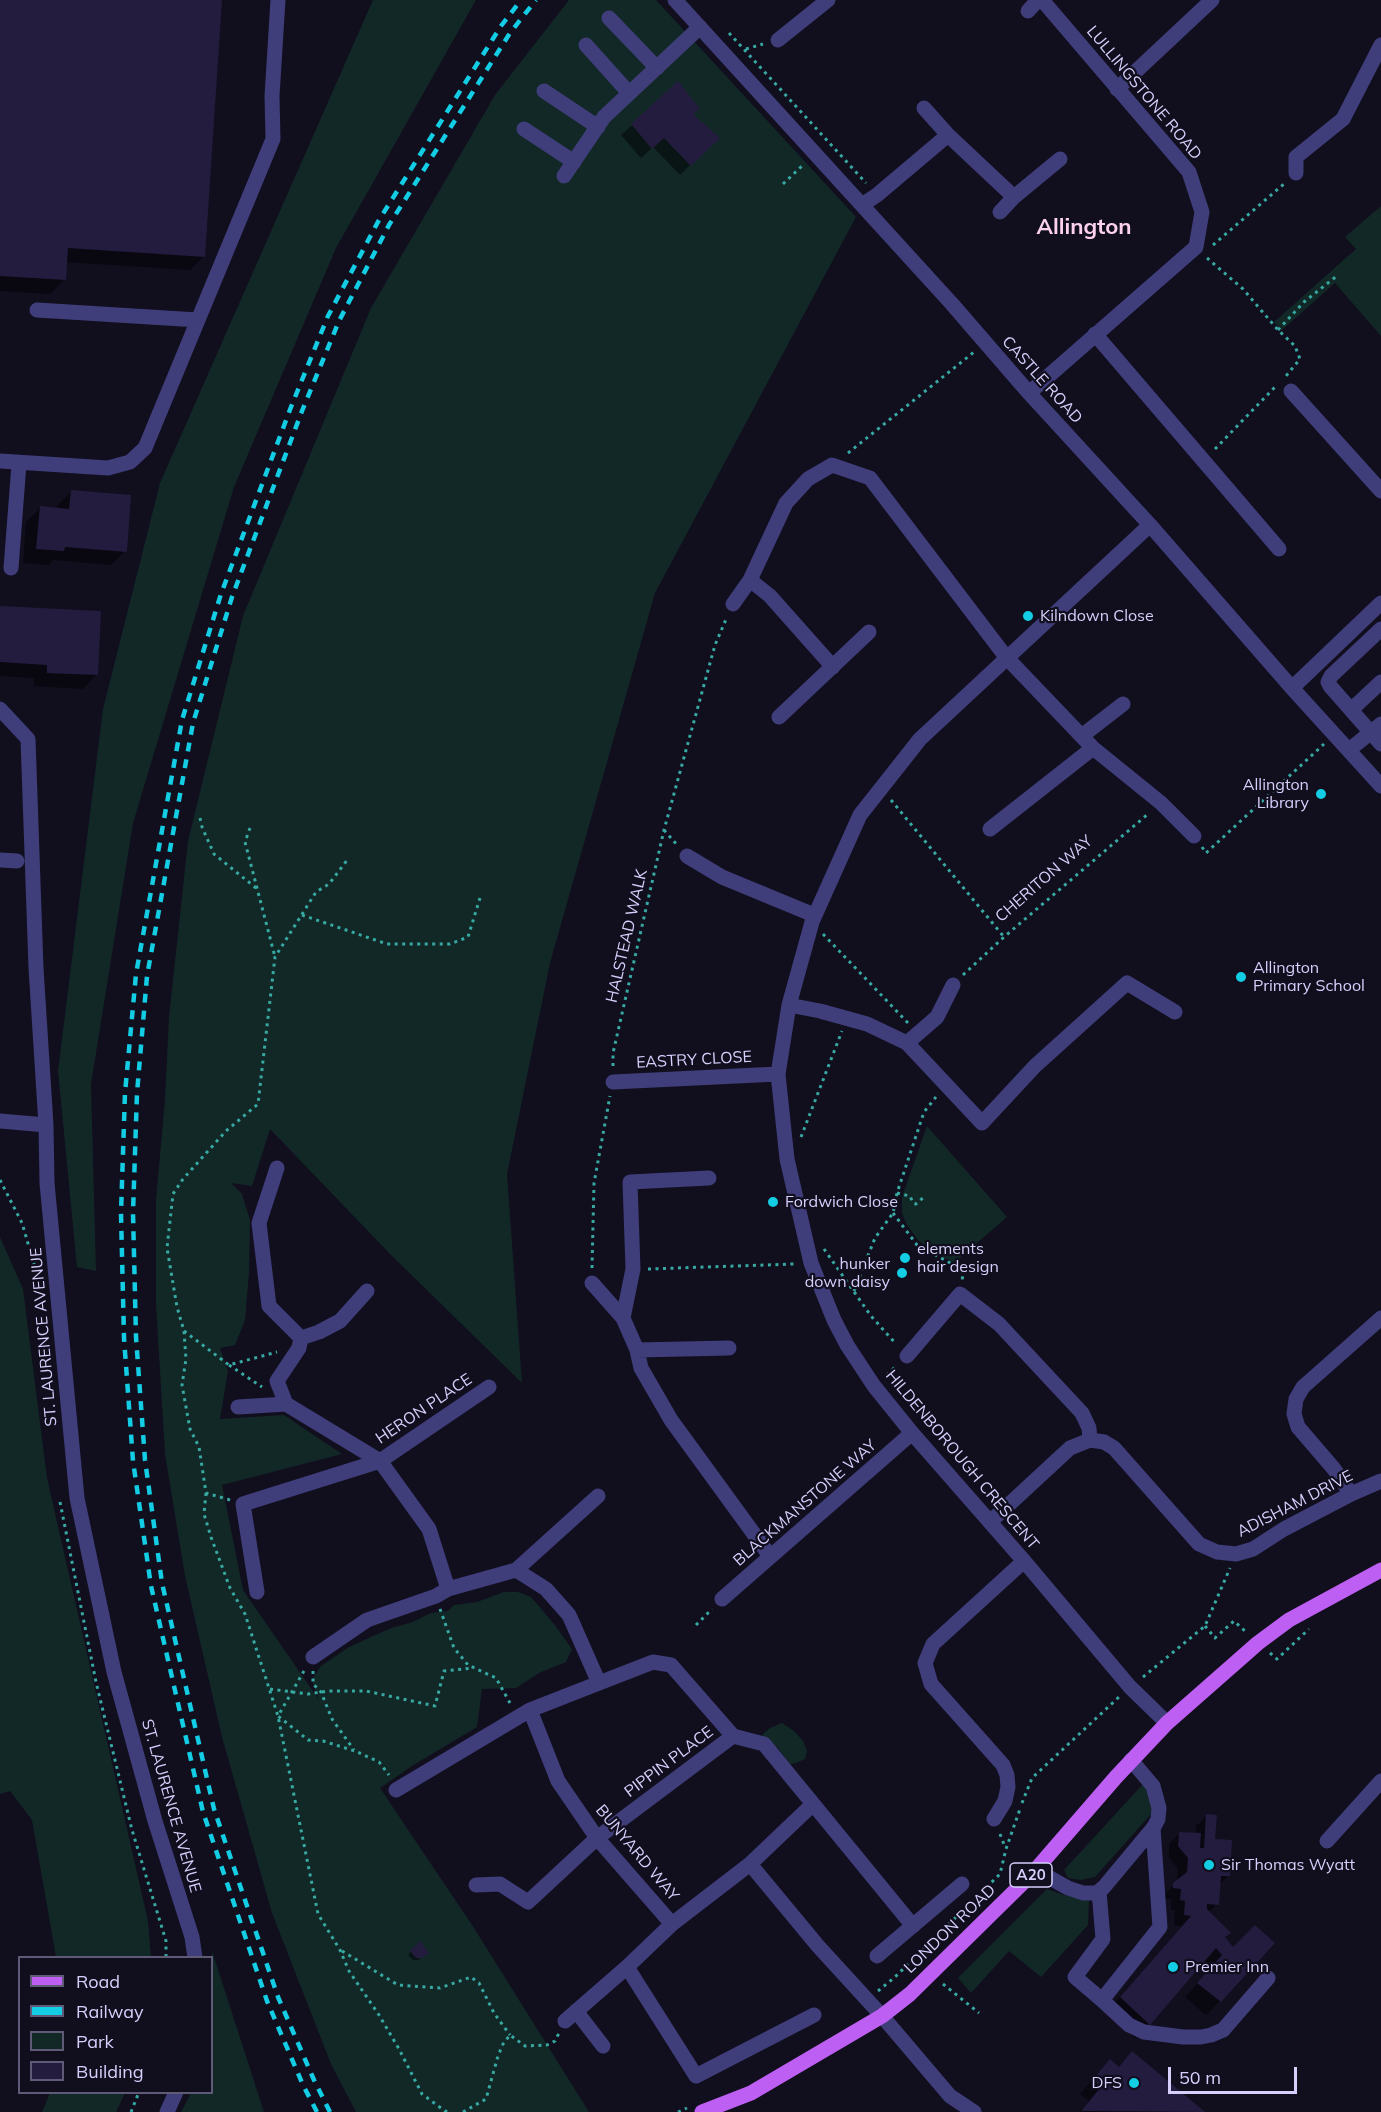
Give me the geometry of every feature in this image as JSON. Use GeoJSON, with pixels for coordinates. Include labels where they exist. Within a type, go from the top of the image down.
{"type":"FeatureCollection","features":[{"type":"Feature","properties":{"kind":"main road","name":"A20"},"geometry":{"type":"LineString","coordinates":[[1257,1643],[1289,1620],[1381,1570]]}},
{"type":"Feature","properties":{"kind":"main road","name":"LONDON ROAD"},"geometry":{"type":"LineString","coordinates":[[702,2112],[751,2093],[882,2016],[910,1994],[1036,1870],[1131,1760],[1167,1723],[1257,1643]]}},
{"type":"Feature","properties":{"kind":"street"},"geometry":{"type":"LineString","coordinates":[[0,461],[108,468],[130,462],[145,448],[273,139],[272,96],[278,0]]}},
{"type":"Feature","properties":{"kind":"street","name":"CASTLE ROAD"},"geometry":{"type":"LineString","coordinates":[[675,0],[1150,525],[1381,786]]}},
{"type":"Feature","properties":{"kind":"street"},"geometry":{"type":"LineString","coordinates":[[778,40],[828,0]]}},
{"type":"Feature","properties":{"kind":"street"},"geometry":{"type":"LineString","coordinates":[[1117,89],[1212,0]]}},
{"type":"Feature","properties":{"kind":"street","name":"LULLINGSTONE ROAD"},"geometry":{"type":"LineString","coordinates":[[1036,4],[1117,89],[1189,172],[1202,212],[1199,250]]}},
{"type":"Feature","properties":{"kind":"street"},"geometry":{"type":"LineString","coordinates":[[609,18],[657,68]]}},
{"type":"Feature","properties":{"kind":"street"},"geometry":{"type":"LineString","coordinates":[[564,176],[604,117],[700,27]]}},
{"type":"Feature","properties":{"kind":"street"},"geometry":{"type":"LineString","coordinates":[[586,45],[629,93]]}},
{"type":"Feature","properties":{"kind":"street"},"geometry":{"type":"LineString","coordinates":[[1296,173],[1296,158],[1342,119],[1381,45]]}},
{"type":"Feature","properties":{"kind":"street"},"geometry":{"type":"LineString","coordinates":[[544,92],[598,127]]}},
{"type":"Feature","properties":{"kind":"street"},"geometry":{"type":"LineString","coordinates":[[924,108],[948,135],[1014,197]]}},
{"type":"Feature","properties":{"kind":"street"},"geometry":{"type":"LineString","coordinates":[[524,129],[574,162]]}},
{"type":"Feature","properties":{"kind":"street"},"geometry":{"type":"LineString","coordinates":[[862,205],[878,195],[948,135]]}},
{"type":"Feature","properties":{"kind":"street"},"geometry":{"type":"LineString","coordinates":[[1000,212],[1014,197],[1060,159]]}},
{"type":"Feature","properties":{"kind":"street"},"geometry":{"type":"LineString","coordinates":[[1029,393],[1095,334],[1199,250]]}},
{"type":"Feature","properties":{"kind":"street"},"geometry":{"type":"LineString","coordinates":[[37,310],[198,320]]}},
{"type":"Feature","properties":{"kind":"street"},"geometry":{"type":"LineString","coordinates":[[1095,334],[1279,549]]}},
{"type":"Feature","properties":{"kind":"street"},"geometry":{"type":"LineString","coordinates":[[1291,391],[1381,491]]}},
{"type":"Feature","properties":{"kind":"street"},"geometry":{"type":"LineString","coordinates":[[11,568],[19,464]]}},
{"type":"Feature","properties":{"kind":"street"},"geometry":{"type":"LineString","coordinates":[[732,604],[750,580],[786,502],[808,479],[832,465],[870,478],[1006,657],[1093,748],[1161,803],[1194,836]]}},
{"type":"Feature","properties":{"kind":"street","name":"HILDENBOROUGH CRESCENT"},"geometry":{"type":"LineString","coordinates":[[1150,525],[920,739],[860,815],[813,919],[789,1005],[778,1074],[789,1169],[811,1263],[834,1320],[847,1345],[874,1386],[912,1433],[1130,1687],[1167,1723]]}},
{"type":"Feature","properties":{"kind":"street"},"geometry":{"type":"LineString","coordinates":[[750,580],[770,596],[833,667]]}},
{"type":"Feature","properties":{"kind":"street"},"geometry":{"type":"LineString","coordinates":[[1292,688],[1381,603]]}},
{"type":"Feature","properties":{"kind":"street"},"geometry":{"type":"LineString","coordinates":[[1349,750],[1378,733],[1351,710],[1328,682],[1331,676],[1381,629]]}},
{"type":"Feature","properties":{"kind":"street"},"geometry":{"type":"LineString","coordinates":[[779,717],[869,632]]}},
{"type":"Feature","properties":{"kind":"street"},"geometry":{"type":"LineString","coordinates":[[1351,710],[1381,682]]}},
{"type":"Feature","properties":{"kind":"street"},"geometry":{"type":"LineString","coordinates":[[1083,735],[1123,704]]}},
{"type":"Feature","properties":{"kind":"street","name":"ST. LAURENCE AVENUE"},"geometry":{"type":"LineString","coordinates":[[0,709],[28,739],[47,1184],[77,1498],[114,1672],[155,1821],[192,1937],[195,1956]]}},
{"type":"Feature","properties":{"kind":"street"},"geometry":{"type":"LineString","coordinates":[[990,829],[1093,748]]}},
{"type":"Feature","properties":{"kind":"street"},"geometry":{"type":"LineString","coordinates":[[687,856],[722,877],[813,919]]}},
{"type":"Feature","properties":{"kind":"street"},"geometry":{"type":"LineString","coordinates":[[0,860],[17,861]]}},
{"type":"Feature","properties":{"kind":"street"},"geometry":{"type":"LineString","coordinates":[[789,1005],[847,1018],[913,1038],[945,1086],[982,1123],[1035,1066],[1127,983],[1175,1012]]}},
{"type":"Feature","properties":{"kind":"street"},"geometry":{"type":"LineString","coordinates":[[913,1038],[937,1017],[952,985]]}},
{"type":"Feature","properties":{"kind":"street","name":"EASTRY CLOSE"},"geometry":{"type":"LineString","coordinates":[[613,1082],[778,1074]]}},
{"type":"Feature","properties":{"kind":"street"},"geometry":{"type":"LineString","coordinates":[[0,1121],[46,1125]]}},
{"type":"Feature","properties":{"kind":"street"},"geometry":{"type":"LineString","coordinates":[[277,1168],[259,1223],[268,1306],[300,1343]]}},
{"type":"Feature","properties":{"kind":"street"},"geometry":{"type":"LineString","coordinates":[[623,1317],[633,1269],[630,1182],[709,1178]]}},
{"type":"Feature","properties":{"kind":"street"},"geometry":{"type":"LineString","coordinates":[[592,1283],[623,1317],[637,1350],[641,1368],[671,1420],[770,1557]]}},
{"type":"Feature","properties":{"kind":"street"},"geometry":{"type":"LineString","coordinates":[[286,1404],[277,1382],[300,1343],[340,1321],[367,1291]]}},
{"type":"Feature","properties":{"kind":"street"},"geometry":{"type":"LineString","coordinates":[[908,1356],[960,1294],[999,1324],[1082,1413],[1089,1428],[1090,1440],[1070,1448],[990,1522]]}},
{"type":"Feature","properties":{"kind":"street"},"geometry":{"type":"LineString","coordinates":[[1351,1494],[1334,1469],[1298,1427],[1294,1414],[1296,1399],[1303,1387],[1381,1318]]}},
{"type":"Feature","properties":{"kind":"street"},"geometry":{"type":"LineString","coordinates":[[637,1350],[729,1348]]}},
{"type":"Feature","properties":{"kind":"street","name":"HERON PLACE"},"geometry":{"type":"LineString","coordinates":[[243,1504],[380,1461],[489,1386]]}},
{"type":"Feature","properties":{"kind":"street"},"geometry":{"type":"LineString","coordinates":[[237,1407],[286,1404],[380,1461],[429,1529],[442,1593]]}},
{"type":"Feature","properties":{"kind":"street","name":"BLACKMANSTONE WAY"},"geometry":{"type":"LineString","coordinates":[[722,1599],[912,1433]]}},
{"type":"Feature","properties":{"kind":"street","name":"ADISHAM DRIVE"},"geometry":{"type":"LineString","coordinates":[[1090,1440],[1104,1442],[1114,1448],[1199,1544],[1217,1552],[1236,1554],[1253,1549],[1284,1529],[1381,1481]]}},
{"type":"Feature","properties":{"kind":"street"},"geometry":{"type":"LineString","coordinates":[[312,1657],[367,1620],[516,1570],[598,1496]]}},
{"type":"Feature","properties":{"kind":"street"},"geometry":{"type":"LineString","coordinates":[[243,1504],[257,1592]]}},
{"type":"Feature","properties":{"kind":"street"},"geometry":{"type":"LineString","coordinates":[[994,1819],[1005,1801],[1008,1787],[1007,1774],[1003,1765],[931,1684],[925,1664],[933,1644],[1024,1561]]}},
{"type":"Feature","properties":{"kind":"street"},"geometry":{"type":"LineString","coordinates":[[516,1570],[546,1589],[568,1615],[598,1683]]}},
{"type":"Feature","properties":{"kind":"street"},"geometry":{"type":"LineString","coordinates":[[398,1789],[524,1713],[653,1662],[671,1665],[733,1736],[764,1744],[913,1926]]}},
{"type":"Feature","properties":{"kind":"street","name":"BUNYARD WAY"},"geometry":{"type":"LineString","coordinates":[[524,1713],[558,1781],[597,1838],[672,1923],[750,1864],[812,1805]]}},
{"type":"Feature","properties":{"kind":"street","name":"PIPPIN PLACE"},"geometry":{"type":"LineString","coordinates":[[476,1885],[500,1884],[528,1902],[597,1838],[733,1736]]}},
{"type":"Feature","properties":{"kind":"street"},"geometry":{"type":"LineString","coordinates":[[1036,1870],[1068,1888],[1083,1893],[1099,1891],[1153,1828],[1158,1819],[1159,1808],[1153,1786],[1131,1760]]}},
{"type":"Feature","properties":{"kind":"street"},"geometry":{"type":"LineString","coordinates":[[1327,1841],[1381,1781]]}},
{"type":"Feature","properties":{"kind":"street"},"geometry":{"type":"LineString","coordinates":[[1102,2000],[1160,1927],[1153,1828]]}},
{"type":"Feature","properties":{"kind":"street"},"geometry":{"type":"LineString","coordinates":[[750,1864],[818,1946],[882,2016],[950,2096],[974,2112]]}},
{"type":"Feature","properties":{"kind":"street"},"geometry":{"type":"LineString","coordinates":[[877,1956],[962,1884]]}},
{"type":"Feature","properties":{"kind":"street"},"geometry":{"type":"LineString","coordinates":[[1099,1891],[1103,1939],[1075,1977],[1130,2025],[1144,2032],[1183,2037],[1211,2035],[1223,2030],[1268,1978]]}},
{"type":"Feature","properties":{"kind":"street"},"geometry":{"type":"LineString","coordinates":[[603,2046],[571,2016],[627,1967],[672,1923]]}},
{"type":"Feature","properties":{"kind":"street"},"geometry":{"type":"LineString","coordinates":[[627,1967],[696,2076],[814,2014]]}},
{"type":"Feature","properties":{"kind":"street"},"geometry":{"type":"LineString","coordinates":[[167,2112],[175,2094]]}},
{"type":"Feature","properties":{"kind":"path"},"geometry":{"type":"LineString","coordinates":[[729,59],[745,49],[778,40]]}},
{"type":"Feature","properties":{"kind":"path"},"geometry":{"type":"LineString","coordinates":[[783,184],[815,153]]}},
{"type":"Feature","properties":{"kind":"path"},"geometry":{"type":"LineString","coordinates":[[1203,461],[1281,382],[1300,359],[1295,346],[1243,289],[1199,250],[1296,173]]}},
{"type":"Feature","properties":{"kind":"path"},"geometry":{"type":"LineString","coordinates":[[1278,330],[1304,302],[1338,275]]}},
{"type":"Feature","properties":{"kind":"path"},"geometry":{"type":"LineString","coordinates":[[832,465],[986,343]]}},
{"type":"Feature","properties":{"kind":"path","name":"HALSTEAD WALK"},"geometry":{"type":"LineString","coordinates":[[592,1283],[594,1183],[613,1082],[612,1053],[664,830],[715,645],[732,604]]}},
{"type":"Feature","properties":{"kind":"path"},"geometry":{"type":"LineString","coordinates":[[1194,836],[1206,853],[1334,735]]}},
{"type":"Feature","properties":{"kind":"path"},"geometry":{"type":"LineString","coordinates":[[881,788],[1004,937]]}},
{"type":"Feature","properties":{"kind":"path","name":"CHERITON WAY"},"geometry":{"type":"LineString","coordinates":[[952,985],[1004,937],[1161,803]]}},
{"type":"Feature","properties":{"kind":"path"},"geometry":{"type":"LineString","coordinates":[[200,818],[214,854],[257,889]]}},
{"type":"Feature","properties":{"kind":"path"},"geometry":{"type":"LineString","coordinates":[[250,828],[245,842],[275,957],[258,1104],[226,1131],[183,1179],[173,1194],[167,1248],[177,1307],[184,1331],[186,1359],[182,1385],[190,1429],[199,1447],[206,1493],[204,1514],[230,1588],[245,1614],[278,1716],[318,1914],[340,1950],[349,1971],[379,2015],[422,2094],[445,2111],[450,2112]]}},
{"type":"Feature","properties":{"kind":"path"},"geometry":{"type":"LineString","coordinates":[[664,830],[687,856]]}},
{"type":"Feature","properties":{"kind":"path"},"geometry":{"type":"LineString","coordinates":[[275,957],[316,892],[329,884],[348,859]]}},
{"type":"Feature","properties":{"kind":"path"},"geometry":{"type":"LineString","coordinates":[[302,915],[387,944],[450,944],[468,937],[480,898]]}},
{"type":"Feature","properties":{"kind":"path"},"geometry":{"type":"LineString","coordinates":[[813,919],[913,1038]]}},
{"type":"Feature","properties":{"kind":"path"},"geometry":{"type":"LineString","coordinates":[[789,1169],[847,1018]]}},
{"type":"Feature","properties":{"kind":"path"},"geometry":{"type":"LineString","coordinates":[[854,1291],[875,1238],[893,1213],[897,1193],[924,1112],[945,1086]]}},
{"type":"Feature","properties":{"kind":"path"},"geometry":{"type":"LineString","coordinates":[[897,1193],[910,1196],[916,1204],[925,1196]]}},
{"type":"Feature","properties":{"kind":"path"},"geometry":{"type":"LineString","coordinates":[[893,1213],[917,1245],[952,1264],[963,1273],[960,1294]]}},
{"type":"Feature","properties":{"kind":"path"},"geometry":{"type":"LineString","coordinates":[[820,1243],[871,1316],[908,1356],[874,1386]]}},
{"type":"Feature","properties":{"kind":"path"},"geometry":{"type":"LineString","coordinates":[[633,1269],[811,1263]]}},
{"type":"Feature","properties":{"kind":"path"},"geometry":{"type":"LineString","coordinates":[[184,1331],[286,1404]]}},
{"type":"Feature","properties":{"kind":"path"},"geometry":{"type":"LineString","coordinates":[[229,1365],[300,1343]]}},
{"type":"Feature","properties":{"kind":"path"},"geometry":{"type":"LineString","coordinates":[[206,1493],[243,1504]]}},
{"type":"Feature","properties":{"kind":"path"},"geometry":{"type":"LineString","coordinates":[[1236,1554],[1205,1626],[1215,1638],[1234,1621],[1257,1643]]}},
{"type":"Feature","properties":{"kind":"path"},"geometry":{"type":"LineString","coordinates":[[442,1593],[454,1648],[468,1665],[495,1678],[524,1713]]}},
{"type":"Feature","properties":{"kind":"path"},"geometry":{"type":"LineString","coordinates":[[696,1624],[722,1599]]}},
{"type":"Feature","properties":{"kind":"path"},"geometry":{"type":"LineString","coordinates":[[278,1716],[312,1657]]}},
{"type":"Feature","properties":{"kind":"path"},"geometry":{"type":"LineString","coordinates":[[312,1657],[313,1684],[321,1692],[332,1719],[355,1751]]}},
{"type":"Feature","properties":{"kind":"path"},"geometry":{"type":"LineString","coordinates":[[270,1689],[291,1693],[366,1691],[435,1706],[444,1671],[473,1668]]}},
{"type":"Feature","properties":{"kind":"path"},"geometry":{"type":"LineString","coordinates":[[278,1716],[308,1740],[355,1751],[379,1762],[398,1789]]}},
{"type":"Feature","properties":{"kind":"path"},"geometry":{"type":"LineString","coordinates":[[340,1950],[398,1984],[440,1988],[471,1977],[479,1983],[494,2013],[510,2035],[525,2046],[547,2045],[555,2041],[571,2016]]}},
{"type":"Feature","properties":{"kind":"path"},"geometry":{"type":"LineString","coordinates":[[930,1973],[979,2013]]}},
{"type":"Feature","properties":{"kind":"path"},"geometry":{"type":"LineString","coordinates":[[463,2112],[486,2098],[502,2044],[510,2035]]}},
{"type":"Feature","properties":{"kind":"path"},"geometry":{"type":"LineString","coordinates":[[131,2112],[138,2094]]}},
{"type":"Feature","properties":{"kind":"green space"},"geometry":{"type":"Polygon","coordinates":[[[373,0],[476,0],[336,248],[234,487],[133,823],[91,1084],[96,1271],[77,1267],[58,1071],[103,709],[160,483],[373,0]]]}},
{"type":"Feature","properties":{"kind":"green space"},"geometry":{"type":"Polygon","coordinates":[[[569,0],[656,0],[856,217],[655,593],[550,963],[507,1174],[522,1383],[391,1255],[270,1129],[252,1186],[231,1183],[242,1194],[250,1220],[249,1272],[245,1320],[235,1345],[220,1348],[228,1371],[220,1419],[284,1415],[342,1454],[222,1485],[243,1590],[319,1700],[313,1684],[314,1676],[321,1666],[349,1647],[431,1613],[448,1611],[454,1605],[477,1602],[504,1592],[518,1592],[531,1597],[572,1649],[566,1662],[539,1673],[516,1688],[482,1689],[477,1727],[380,1788],[474,1928],[589,2112],[356,2112],[331,2064],[272,1913],[222,1737],[185,1576],[165,1454],[156,1304],[156,1200],[165,1100],[169,1017],[188,841],[243,616],[371,308],[495,95],[569,0]]]}},
{"type":"Feature","properties":{"kind":"green space"},"geometry":{"type":"Polygon","coordinates":[[[1381,206],[1381,336],[1335,283],[1282,330],[1274,322],[1356,249],[1345,237],[1381,206]]]}},
{"type":"Feature","properties":{"kind":"green space"},"geometry":{"type":"Polygon","coordinates":[[[927,1126],[1007,1217],[954,1263],[918,1240],[907,1225],[902,1213],[902,1197],[927,1126]]]}},
{"type":"Feature","properties":{"kind":"green space"},"geometry":{"type":"Polygon","coordinates":[[[0,1237],[23,1289],[47,1478],[148,1921],[151,1956],[56,1956],[32,1820],[10,1791],[0,1794],[0,1237]]]}},
{"type":"Feature","properties":{"kind":"green space"},"geometry":{"type":"Polygon","coordinates":[[[782,1723],[803,1741],[807,1751],[805,1759],[790,1764],[777,1747],[762,1739],[763,1734],[770,1728],[782,1723]]]}},
{"type":"Feature","properties":{"kind":"green space"},"geometry":{"type":"Polygon","coordinates":[[[1144,1783],[1153,1806],[1151,1814],[1095,1877],[1081,1880],[1068,1878],[1064,1870],[1144,1783]]]}},
{"type":"Feature","properties":{"kind":"green space"},"geometry":{"type":"Polygon","coordinates":[[[1047,1889],[1064,1895],[1089,1899],[1088,1925],[1041,1977],[1009,1951],[971,1993],[958,1978],[1047,1889]]]}},
{"type":"Feature","properties":{"kind":"green space"},"geometry":{"type":"Polygon","coordinates":[[[212,1951],[264,2112],[181,2112],[190,2094],[213,2094],[212,1951]]]}},
{"type":"Feature","properties":{"kind":"green space"},"geometry":{"type":"Polygon","coordinates":[[[49,2094],[125,2094],[116,2112],[42,2112],[49,2094]]]}},
{"type":"Feature","properties":{"kind":"building"},"geometry":{"type":"Polygon","coordinates":[[[0,0],[222,0],[205,257],[68,248],[66,280],[0,276],[0,0]]]}},
{"type":"Feature","properties":{"kind":"building"},"geometry":{"type":"Polygon","coordinates":[[[678,81],[700,109],[693,114],[720,138],[691,166],[664,138],[652,149],[631,124],[678,81]]]}},
{"type":"Feature","properties":{"kind":"building"},"geometry":{"type":"Polygon","coordinates":[[[71,490],[131,495],[127,552],[65,547],[64,551],[36,549],[40,506],[69,509],[71,490]]]}},
{"type":"Feature","properties":{"kind":"building"},"geometry":{"type":"Polygon","coordinates":[[[0,606],[101,611],[98,675],[47,673],[47,665],[0,662],[0,606]]]}},
{"type":"Feature","properties":{"kind":"building","name":"Premier Inn"},"geometry":{"type":"Polygon","coordinates":[[[1206,1814],[1217,1815],[1215,1839],[1232,1840],[1230,1876],[1221,1876],[1219,1905],[1207,1904],[1207,1909],[1231,1933],[1225,1937],[1233,1947],[1255,1925],[1275,1943],[1221,2002],[1197,1983],[1222,1955],[1216,1948],[1150,2025],[1120,1997],[1191,1916],[1184,1915],[1185,1901],[1180,1900],[1181,1889],[1173,1888],[1173,1883],[1187,1872],[1188,1858],[1178,1846],[1179,1832],[1201,1833],[1200,1848],[1204,1848],[1206,1814]]]}},
{"type":"Feature","properties":{"kind":"building"},"geometry":{"type":"Polygon","coordinates":[[[420,1941],[429,1953],[422,1958],[416,1958],[410,1951],[420,1941]]]}},
{"type":"Feature","properties":{"kind":"building","name":"DFS"},"geometry":{"type":"Polygon","coordinates":[[[1132,2051],[1205,2112],[1081,2111],[1101,2087],[1093,2079],[1110,2059],[1119,2067],[1132,2051]]]}},
{"type":"Feature","properties":{"kind":"railway"},"geometry":{"type":"LineString","coordinates":[[317,2112],[267,2001],[203,1812],[151,1586],[133,1461],[124,1338],[121,1213],[125,1093],[136,974],[182,720],[221,594],[291,407],[328,316],[379,220],[501,26],[521,0]]}},
{"type":"Feature","properties":{"kind":"railway"},"geometry":{"type":"LineString","coordinates":[[330,2112],[278,1997],[214,1809],[162,1583],[145,1460],[136,1337],[133,1213],[137,1093],[147,976],[193,723],[232,597],[302,411],[339,321],[389,225],[510,33],[536,0]]}},
{"type":"Feature","properties":{"kind":"place","name":"Kilndown Close"},"geometry":{"type":"Point","coordinates":[1028,616]}},
{"type":"Feature","properties":{"kind":"place","name":"Allington Library"},"geometry":{"type":"Point","coordinates":[1321,794]}},
{"type":"Feature","properties":{"kind":"place","name":"Allington Primary School"},"geometry":{"type":"Point","coordinates":[1241,977]}},
{"type":"Feature","properties":{"kind":"place","name":"Fordwich Close"},"geometry":{"type":"Point","coordinates":[773,1202]}},
{"type":"Feature","properties":{"kind":"place","name":"elements hair design"},"geometry":{"type":"Point","coordinates":[905,1258]}},
{"type":"Feature","properties":{"kind":"place","name":"hunker down daisy"},"geometry":{"type":"Point","coordinates":[902,1273]}},
{"type":"Feature","properties":{"kind":"place","name":"Sir Thomas Wyatt"},"geometry":{"type":"Point","coordinates":[1209,1865]}},
{"type":"Feature","properties":{"kind":"place","name":"Premier Inn"},"geometry":{"type":"Point","coordinates":[1173,1967]}},
{"type":"Feature","properties":{"kind":"place","name":"DFS"},"geometry":{"type":"Point","coordinates":[1134,2083]}},
{"type":"Feature","properties":{"kind":"district","name":"Allington"},"geometry":{"type":"Point","coordinates":[1084,227]}}]}
